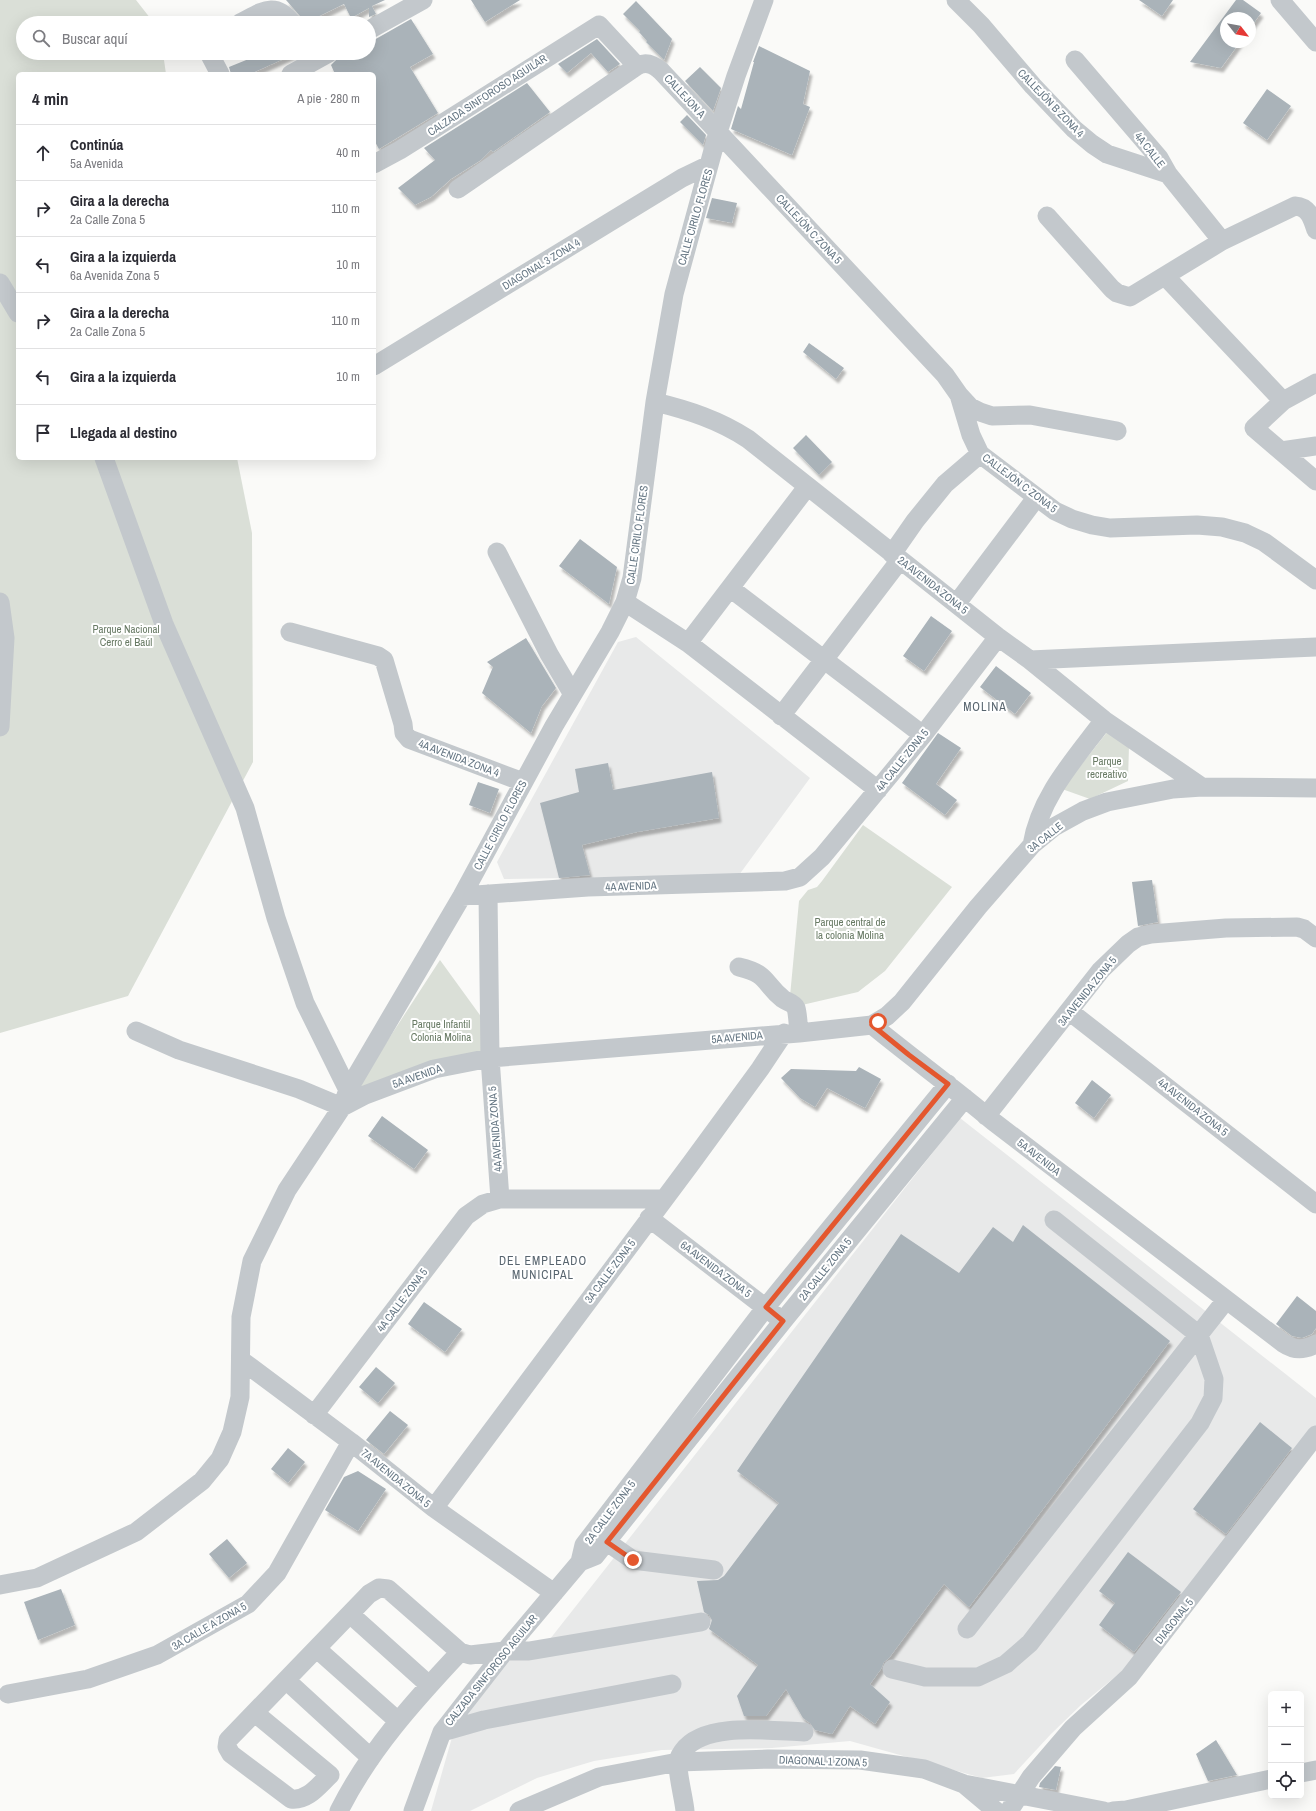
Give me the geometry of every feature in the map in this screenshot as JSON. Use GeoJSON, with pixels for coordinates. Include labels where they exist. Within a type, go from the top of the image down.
{"type":"FeatureCollection","features":[{"type":"Feature","properties":{"kind":"street"},"geometry":{"type":"LineString","coordinates":[[376,26],[423,0]]}},
{"type":"Feature","properties":{"kind":"street","name":"CALLE CIRILO FLORES"},"geometry":{"type":"LineString","coordinates":[[342,1107],[348,1090],[462,896],[523,782],[572,694],[610,632],[625,602],[632,578],[655,402],[674,294],[718,132],[736,76],[764,0]]}},
{"type":"Feature","properties":{"kind":"street","name":"CALLEJÓN B ZONA 4"},"geometry":{"type":"LineString","coordinates":[[956,0],[981,25],[1033,86],[1074,129],[1092,144],[1107,154],[1168,174]]}},
{"type":"Feature","properties":{"kind":"street"},"geometry":{"type":"LineString","coordinates":[[1280,0],[1316,42]]}},
{"type":"Feature","properties":{"kind":"street"},"geometry":{"type":"LineString","coordinates":[[254,16],[270,8],[278,8],[287,16]]}},
{"type":"Feature","properties":{"kind":"street","name":"CALLEJON A"},"geometry":{"type":"LineString","coordinates":[[599,25],[642,65],[661,71],[718,132]]}},
{"type":"Feature","properties":{"kind":"street","name":"CALZADA SINFOROSO AGUILAR"},"geometry":{"type":"LineString","coordinates":[[376,163],[400,150],[599,25]]}},
{"type":"Feature","properties":{"kind":"street"},"geometry":{"type":"LineString","coordinates":[[213,60],[219,72]]}},
{"type":"Feature","properties":{"kind":"street"},"geometry":{"type":"LineString","coordinates":[[294,72],[311,60]]}},
{"type":"Feature","properties":{"kind":"street","name":"4A CALLE"},"geometry":{"type":"LineString","coordinates":[[1075,60],[1158,158],[1168,174],[1222,241]]}},
{"type":"Feature","properties":{"kind":"street"},"geometry":{"type":"LineString","coordinates":[[458,190],[642,65]]}},
{"type":"Feature","properties":{"kind":"street","name":"CALLEJÓN C ZONA 5"},"geometry":{"type":"LineString","coordinates":[[718,132],[946,375],[959,395],[971,435],[980,454],[1036,498],[1061,514],[1092,525],[1110,528],[1197,525],[1222,527],[1245,533],[1264,542],[1316,580]]}},
{"type":"Feature","properties":{"kind":"street","name":"DIAGONAL 3 ZONA 4"},"geometry":{"type":"LineString","coordinates":[[376,365],[682,178],[710,165]]}},
{"type":"Feature","properties":{"kind":"street"},"geometry":{"type":"LineString","coordinates":[[1047,216],[1112,289],[1118,293],[1130,297],[1222,241],[1295,206],[1302,206],[1308,211],[1316,230]]}},
{"type":"Feature","properties":{"kind":"street"},"geometry":{"type":"LineString","coordinates":[[1165,276],[1284,401]]}},
{"type":"Feature","properties":{"kind":"street"},"geometry":{"type":"LineString","coordinates":[[0,282],[16,310]]}},
{"type":"Feature","properties":{"kind":"street"},"geometry":{"type":"LineString","coordinates":[[1316,383],[1284,401],[1254,428],[1316,481]]}},
{"type":"Feature","properties":{"kind":"street"},"geometry":{"type":"LineString","coordinates":[[959,395],[970,407],[992,416],[1030,415],[1117,431]]}},
{"type":"Feature","properties":{"kind":"street","name":"2A AVENIDA ZONA 5"},"geometry":{"type":"LineString","coordinates":[[655,402],[680,408],[732,429],[786,469],[998,637],[1030,660],[1104,720],[1202,787]]}},
{"type":"Feature","properties":{"kind":"street"},"geometry":{"type":"LineString","coordinates":[[1281,451],[1316,446]]}},
{"type":"Feature","properties":{"kind":"street"},"geometry":{"type":"LineString","coordinates":[[781,716],[824,660],[896,557],[915,521],[945,484],[980,454]]}},
{"type":"Feature","properties":{"kind":"street"},"geometry":{"type":"LineString","coordinates":[[105,460],[164,624],[245,808],[276,918],[305,1003],[348,1090]]}},
{"type":"Feature","properties":{"kind":"street"},"geometry":{"type":"LineString","coordinates":[[688,643],[808,487]]}},
{"type":"Feature","properties":{"kind":"street"},"geometry":{"type":"LineString","coordinates":[[956,603],[1036,498]]}},
{"type":"Feature","properties":{"kind":"street"},"geometry":{"type":"LineString","coordinates":[[497,552],[549,654],[572,694]]}},
{"type":"Feature","properties":{"kind":"street"},"geometry":{"type":"LineString","coordinates":[[730,588],[922,735]]}},
{"type":"Feature","properties":{"kind":"street"},"geometry":{"type":"LineString","coordinates":[[0,602],[5,638],[0,727]]}},
{"type":"Feature","properties":{"kind":"street"},"geometry":{"type":"LineString","coordinates":[[625,602],[688,643],[878,790]]}},
{"type":"Feature","properties":{"kind":"street","name":"4A AVENIDA ZONA 4"},"geometry":{"type":"LineString","coordinates":[[290,632],[378,656],[384,660],[403,724],[404,733],[409,739],[523,782]]}},
{"type":"Feature","properties":{"kind":"street","name":"4A CALLE ZONA 5"},"geometry":{"type":"LineString","coordinates":[[800,877],[822,857],[878,790],[998,637]]}},
{"type":"Feature","properties":{"kind":"street"},"geometry":{"type":"LineString","coordinates":[[1030,660],[1316,647]]}},
{"type":"Feature","properties":{"kind":"street"},"geometry":{"type":"LineString","coordinates":[[1032,846],[1034,831],[1051,791],[1104,720]]}},
{"type":"Feature","properties":{"kind":"street","name":"3A CALLE"},"geometry":{"type":"LineString","coordinates":[[872,1025],[887,1016],[902,1002],[978,907],[1032,846],[1054,827],[1083,811],[1107,802],[1173,789],[1202,787],[1316,788]]}},
{"type":"Feature","properties":{"kind":"street","name":"4A AVENIDA"},"geometry":{"type":"LineString","coordinates":[[462,896],[588,887],[785,881],[800,877]]}},
{"type":"Feature","properties":{"kind":"street","name":"4A AVENIDA ZONA 5"},"geometry":{"type":"LineString","coordinates":[[488,894],[490,1058],[500,1199]]}},
{"type":"Feature","properties":{"kind":"street","name":"3A AVENIDA ZONA 5"},"geometry":{"type":"LineString","coordinates":[[986,1116],[1101,970],[1128,944],[1138,937],[1151,934],[1226,928],[1297,927],[1304,929],[1316,938]]}},
{"type":"Feature","properties":{"kind":"street"},"geometry":{"type":"LineString","coordinates":[[739,967],[754,970],[764,977],[778,994],[793,1004],[796,1008],[791,1033]]}},
{"type":"Feature","properties":{"kind":"street","name":"4A AVENIDA ZONA 5"},"geometry":{"type":"LineString","coordinates":[[1069,1012],[1316,1204]]}},
{"type":"Feature","properties":{"kind":"street","name":"5A AVENIDA"},"geometry":{"type":"LineString","coordinates":[[0,1585],[37,1578],[136,1532],[202,1481],[220,1459],[232,1432],[240,1397],[241,1317],[252,1261],[286,1190],[342,1107],[365,1095],[434,1068],[490,1058],[872,1025],[948,1084],[986,1116],[1291,1348],[1300,1350],[1313,1346]]}},
{"type":"Feature","properties":{"kind":"street"},"geometry":{"type":"LineString","coordinates":[[136,1031],[179,1050],[299,1089],[342,1107]]}},
{"type":"Feature","properties":{"kind":"street","name":"3A CALLE ZONA 5"},"geometry":{"type":"LineString","coordinates":[[434,1508],[747,1087],[791,1033]]}},
{"type":"Feature","properties":{"kind":"street","name":"2A CALLE ZONA 5"},"geometry":{"type":"LineString","coordinates":[[580,1562],[584,1545],[766,1307],[948,1084]]}},
{"type":"Feature","properties":{"kind":"street","name":"2A CALLE ZONA 5"},"geometry":{"type":"LineString","coordinates":[[580,1562],[595,1556],[607,1542],[783,1321],[965,1098]]}},
{"type":"Feature","properties":{"kind":"street"},"geometry":{"type":"LineString","coordinates":[[500,1199],[663,1199]]}},
{"type":"Feature","properties":{"kind":"street","name":"4A CALLE ZONA 5"},"geometry":{"type":"LineString","coordinates":[[314,1415],[466,1216],[483,1204],[500,1199]]}},
{"type":"Feature","properties":{"kind":"street","name":"6A AVENIDA ZONA 5"},"geometry":{"type":"LineString","coordinates":[[649,1218],[783,1321]]}},
{"type":"Feature","properties":{"kind":"street"},"geometry":{"type":"LineString","coordinates":[[892,1669],[925,1677],[978,1676],[1006,1664],[1030,1643],[1200,1423],[1213,1398],[1214,1379],[1199,1335],[1054,1220]]}},
{"type":"Feature","properties":{"kind":"street"},"geometry":{"type":"LineString","coordinates":[[967,1629],[1226,1300]]}},
{"type":"Feature","properties":{"kind":"street","name":"7A AVENIDA ZONA 5"},"geometry":{"type":"LineString","coordinates":[[240,1360],[351,1442],[434,1508],[554,1593]]}},
{"type":"Feature","properties":{"kind":"street","name":"DIAGONAL 5"},"geometry":{"type":"LineString","coordinates":[[1009,1811],[1031,1777],[1073,1728],[1129,1677],[1316,1435]]}},
{"type":"Feature","properties":{"kind":"street","name":"3A CALLE A ZONA 5"},"geometry":{"type":"LineString","coordinates":[[8,1694],[88,1679],[157,1655],[248,1604],[277,1573],[351,1442]]}},
{"type":"Feature","properties":{"kind":"street"},"geometry":{"type":"LineString","coordinates":[[607,1542],[633,1560],[714,1570]]}},
{"type":"Feature","properties":{"kind":"street","name":"CALZADA SINFOROSO AGUILAR"},"geometry":{"type":"LineString","coordinates":[[413,1811],[442,1732],[505,1651],[580,1562]]}},
{"type":"Feature","properties":{"kind":"street"},"geometry":{"type":"LineString","coordinates":[[330,1775],[306,1797],[298,1800],[291,1799],[231,1754],[227,1747],[228,1740],[350,1614],[370,1594],[379,1588],[388,1589],[460,1652],[470,1654],[505,1651],[529,1651],[700,1622]]}},
{"type":"Feature","properties":{"kind":"street"},"geometry":{"type":"LineString","coordinates":[[350,1614],[429,1685]]}},
{"type":"Feature","properties":{"kind":"street"},"geometry":{"type":"LineString","coordinates":[[316,1649],[398,1721]]}},
{"type":"Feature","properties":{"kind":"street"},"geometry":{"type":"LineString","coordinates":[[339,1811],[350,1789],[398,1721],[460,1652]]}},
{"type":"Feature","properties":{"kind":"street"},"geometry":{"type":"LineString","coordinates":[[286,1680],[371,1758]]}},
{"type":"Feature","properties":{"kind":"street"},"geometry":{"type":"LineString","coordinates":[[442,1732],[484,1720],[672,1684]]}},
{"type":"Feature","properties":{"kind":"street"},"geometry":{"type":"LineString","coordinates":[[254,1713],[330,1775],[350,1789]]}},
{"type":"Feature","properties":{"kind":"street"},"geometry":{"type":"LineString","coordinates":[[685,1811],[678,1762],[687,1746],[699,1738],[712,1733],[738,1731],[804,1732]]}},
{"type":"Feature","properties":{"kind":"street","name":"DIAGONAL 1 ZONA 5"},"geometry":{"type":"LineString","coordinates":[[519,1811],[539,1807],[599,1777],[678,1762],[768,1759],[860,1760],[924,1769],[964,1784]]}},
{"type":"Feature","properties":{"kind":"street"},"geometry":{"type":"LineString","coordinates":[[1304,1772],[1316,1770]]}},
{"type":"Feature","properties":{"kind":"street"},"geometry":{"type":"LineString","coordinates":[[1113,1811],[1268,1780]]}},
{"type":"Feature","properties":{"kind":"street"},"geometry":{"type":"LineString","coordinates":[[964,1784],[1104,1811]]}},
{"type":"Feature","properties":{"kind":"street"},"geometry":{"type":"LineString","coordinates":[[964,1784],[996,1811]]}},
{"type":"Feature","properties":{"kind":"shaded area"},"geometry":{"type":"Polygon","coordinates":[[[636,637],[810,778],[739,875],[504,879],[497,862],[618,642],[636,637]]]}},
{"type":"Feature","properties":{"kind":"shaded area"},"geometry":{"type":"Polygon","coordinates":[[[960,1118],[1316,1398],[1316,1431],[1138,1658],[1081,1705],[1051,1734],[1014,1774],[982,1778],[850,1741],[772,1748],[662,1750],[594,1761],[537,1778],[470,1811],[431,1811],[461,1706],[510,1653],[550,1639],[960,1118]]]}},
{"type":"Feature","properties":{"kind":"green space","name":"Parque Nacional Cerro el Baúl"},"geometry":{"type":"Polygon","coordinates":[[[0,0],[136,0],[149,16],[16,16],[16,60],[164,60],[166,72],[16,72],[16,460],[237,460],[252,533],[253,762],[128,996],[0,1033],[0,0]]]}},
{"type":"Feature","properties":{"kind":"green space","name":"Parque recreativo"},"geometry":{"type":"Polygon","coordinates":[[[1108,731],[1129,746],[1128,781],[1090,799],[1062,789],[1108,731]]]}},
{"type":"Feature","properties":{"kind":"green space","name":"Parque central de la colonia Molina"},"geometry":{"type":"Polygon","coordinates":[[[863,825],[952,887],[885,971],[858,992],[802,1005],[790,996],[799,901],[808,890],[817,887],[863,825]]]}},
{"type":"Feature","properties":{"kind":"green space","name":"Parque Infantil Colonia Molina"},"geometry":{"type":"Polygon","coordinates":[[[440,960],[485,1022],[485,1059],[347,1103],[440,960]]]}},
{"type":"Feature","properties":{"kind":"building"},"geometry":{"type":"Polygon","coordinates":[[[286,0],[385,0],[372,6],[376,14],[371,16],[369,16],[369,8],[355,16],[350,16],[344,4],[319,16],[300,16],[286,0]]]}},
{"type":"Feature","properties":{"kind":"building"},"geometry":{"type":"Polygon","coordinates":[[[471,0],[520,0],[485,22],[471,0]]]}},
{"type":"Feature","properties":{"kind":"building"},"geometry":{"type":"Polygon","coordinates":[[[1139,0],[1173,0],[1162,16],[1139,0]]]}},
{"type":"Feature","properties":{"kind":"building"},"geometry":{"type":"Polygon","coordinates":[[[1236,0],[1243,0],[1261,13],[1256,20],[1256,12],[1227,12],[1236,0]]]}},
{"type":"Feature","properties":{"kind":"building"},"geometry":{"type":"Polygon","coordinates":[[[636,1],[672,39],[664,60],[646,42],[647,41],[639,32],[640,31],[623,14],[636,1]]]}},
{"type":"Feature","properties":{"kind":"building"},"geometry":{"type":"Polygon","coordinates":[[[411,19],[433,54],[410,67],[438,113],[379,149],[376,144],[376,72],[334,72],[331,65],[336,60],[376,60],[376,39],[411,19]]]}},
{"type":"Feature","properties":{"kind":"building"},"geometry":{"type":"Polygon","coordinates":[[[1220,22],[1220,48],[1236,48],[1221,68],[1190,62],[1220,22]]]}},
{"type":"Feature","properties":{"kind":"building"},"geometry":{"type":"Polygon","coordinates":[[[597,39],[620,64],[608,72],[591,53],[567,73],[558,64],[597,39]]]}},
{"type":"Feature","properties":{"kind":"building"},"geometry":{"type":"Polygon","coordinates":[[[759,46],[810,71],[803,104],[810,107],[792,155],[731,129],[738,106],[741,109],[753,62],[759,46]]]}},
{"type":"Feature","properties":{"kind":"building"},"geometry":{"type":"Polygon","coordinates":[[[246,60],[281,60],[254,72],[230,72],[229,67],[246,60]]]}},
{"type":"Feature","properties":{"kind":"building"},"geometry":{"type":"Polygon","coordinates":[[[700,67],[721,88],[713,111],[685,81],[700,67]]]}},
{"type":"Feature","properties":{"kind":"building"},"geometry":{"type":"Polygon","coordinates":[[[527,83],[550,112],[493,152],[491,150],[481,160],[451,179],[431,197],[415,205],[398,188],[435,160],[424,148],[527,83]]]}},
{"type":"Feature","properties":{"kind":"building"},"geometry":{"type":"Polygon","coordinates":[[[1267,89],[1291,106],[1267,140],[1243,123],[1267,89]]]}},
{"type":"Feature","properties":{"kind":"building"},"geometry":{"type":"Polygon","coordinates":[[[687,115],[706,135],[703,145],[680,122],[687,115]]]}},
{"type":"Feature","properties":{"kind":"building"},"geometry":{"type":"Polygon","coordinates":[[[712,198],[737,203],[732,223],[706,218],[712,198]]]}},
{"type":"Feature","properties":{"kind":"building"},"geometry":{"type":"Polygon","coordinates":[[[809,343],[844,368],[836,379],[803,352],[809,343]]]}},
{"type":"Feature","properties":{"kind":"building"},"geometry":{"type":"Polygon","coordinates":[[[806,435],[832,462],[819,475],[793,448],[806,435]]]}},
{"type":"Feature","properties":{"kind":"building"},"geometry":{"type":"Polygon","coordinates":[[[580,539],[617,567],[609,604],[559,566],[580,539]]]}},
{"type":"Feature","properties":{"kind":"building"},"geometry":{"type":"Polygon","coordinates":[[[931,616],[952,631],[924,671],[903,656],[931,616]]]}},
{"type":"Feature","properties":{"kind":"building"},"geometry":{"type":"Polygon","coordinates":[[[526,638],[556,688],[542,706],[531,733],[482,693],[493,667],[487,662],[526,638]]]}},
{"type":"Feature","properties":{"kind":"building"},"geometry":{"type":"Polygon","coordinates":[[[996,666],[1031,693],[1015,714],[980,687],[996,666]]]}},
{"type":"Feature","properties":{"kind":"building"},"geometry":{"type":"Polygon","coordinates":[[[938,733],[961,748],[936,784],[957,800],[945,815],[902,783],[938,733]]]}},
{"type":"Feature","properties":{"kind":"building"},"geometry":{"type":"Polygon","coordinates":[[[608,763],[613,790],[712,772],[719,818],[637,832],[582,845],[590,875],[559,878],[540,803],[579,792],[575,769],[608,763]]]}},
{"type":"Feature","properties":{"kind":"building"},"geometry":{"type":"Polygon","coordinates":[[[478,782],[499,789],[490,813],[469,805],[478,782]]]}},
{"type":"Feature","properties":{"kind":"building"},"geometry":{"type":"Polygon","coordinates":[[[1152,880],[1158,922],[1138,926],[1132,882],[1152,880]]]}},
{"type":"Feature","properties":{"kind":"building"},"geometry":{"type":"Polygon","coordinates":[[[859,1067],[881,1079],[865,1108],[827,1088],[815,1107],[800,1098],[781,1078],[791,1069],[856,1071],[859,1067]]]}},
{"type":"Feature","properties":{"kind":"building"},"geometry":{"type":"Polygon","coordinates":[[[1092,1080],[1111,1095],[1094,1118],[1075,1103],[1092,1080]]]}},
{"type":"Feature","properties":{"kind":"building"},"geometry":{"type":"Polygon","coordinates":[[[382,1116],[428,1150],[414,1169],[368,1136],[382,1116]]]}},
{"type":"Feature","properties":{"kind":"building"},"geometry":{"type":"Polygon","coordinates":[[[1023,1225],[1170,1341],[969,1607],[944,1584],[889,1658],[884,1662],[881,1669],[870,1684],[890,1702],[875,1724],[850,1706],[832,1734],[815,1730],[810,1723],[803,1718],[786,1689],[766,1716],[744,1716],[737,1696],[758,1665],[709,1629],[712,1620],[709,1615],[704,1612],[697,1581],[718,1580],[724,1576],[779,1503],[737,1471],[901,1234],[959,1273],[993,1227],[1013,1242],[1023,1225]]]}},
{"type":"Feature","properties":{"kind":"building"},"geometry":{"type":"Polygon","coordinates":[[[1297,1296],[1316,1311],[1316,1328],[1312,1334],[1302,1338],[1292,1336],[1276,1324],[1297,1296]]]}},
{"type":"Feature","properties":{"kind":"building"},"geometry":{"type":"Polygon","coordinates":[[[424,1302],[462,1329],[445,1352],[408,1324],[424,1302]]]}},
{"type":"Feature","properties":{"kind":"building"},"geometry":{"type":"Polygon","coordinates":[[[376,1367],[395,1383],[378,1403],[359,1387],[376,1367]]]}},
{"type":"Feature","properties":{"kind":"building"},"geometry":{"type":"Polygon","coordinates":[[[390,1411],[408,1425],[384,1454],[366,1440],[390,1411]]]}},
{"type":"Feature","properties":{"kind":"building"},"geometry":{"type":"Polygon","coordinates":[[[1260,1422],[1292,1448],[1226,1534],[1193,1509],[1260,1422]]]}},
{"type":"Feature","properties":{"kind":"building"},"geometry":{"type":"Polygon","coordinates":[[[288,1448],[305,1462],[288,1483],[271,1469],[288,1448]]]}},
{"type":"Feature","properties":{"kind":"building"},"geometry":{"type":"Polygon","coordinates":[[[358,1471],[386,1489],[358,1531],[325,1510],[344,1477],[358,1471]]]}},
{"type":"Feature","properties":{"kind":"building"},"geometry":{"type":"Polygon","coordinates":[[[227,1539],[247,1563],[229,1578],[209,1554],[227,1539]]]}},
{"type":"Feature","properties":{"kind":"building"},"geometry":{"type":"Polygon","coordinates":[[[1128,1552],[1181,1592],[1134,1652],[1099,1625],[1115,1603],[1099,1591],[1128,1552]]]}},
{"type":"Feature","properties":{"kind":"building"},"geometry":{"type":"Polygon","coordinates":[[[61,1589],[75,1625],[38,1640],[24,1602],[61,1589]]]}},
{"type":"Feature","properties":{"kind":"building"},"geometry":{"type":"Polygon","coordinates":[[[1216,1740],[1237,1775],[1208,1781],[1196,1754],[1216,1740]]]}},
{"type":"Feature","properties":{"kind":"building"},"geometry":{"type":"Polygon","coordinates":[[[1055,1766],[1061,1767],[1056,1790],[1039,1787],[1040,1783],[1055,1766]]]}},
{"type":"Feature","properties":{"kind":"district","name":"MOLINA"},"geometry":{"type":"Point","coordinates":[985,707]}},
{"type":"Feature","properties":{"kind":"district","name":"DEL EMPLEADO MUNICIPAL"},"geometry":{"type":"Point","coordinates":[543,1268]}},
{"type":"Feature","properties":{"kind":"route"},"geometry":{"type":"LineString","coordinates":[[633,1560],[607,1542],[783,1321],[766,1307],[948,1084],[872,1025],[878,1022]]}}]}
